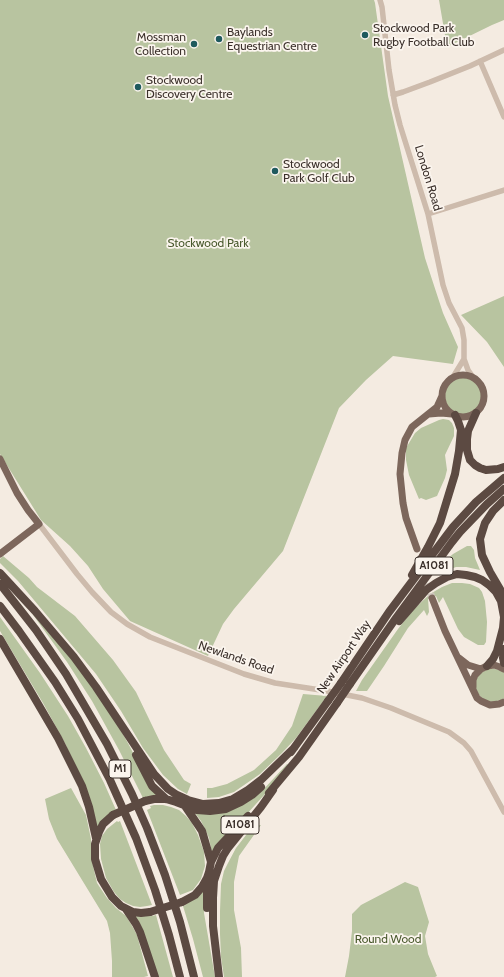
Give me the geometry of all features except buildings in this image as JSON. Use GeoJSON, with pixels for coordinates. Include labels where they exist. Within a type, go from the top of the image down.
{"type":"FeatureCollection","features":[{"type":"Feature","properties":{"kind":"highway"},"geometry":{"type":"LineString","coordinates":[[476,413],[468,431],[467,450],[470,460],[475,465],[486,470],[498,469],[504,466]]}},
{"type":"Feature","properties":{"kind":"highway","name":"A1081"},"geometry":{"type":"LineString","coordinates":[[402,596],[440,523],[455,474],[461,430],[458,421],[453,415]]}},
{"type":"Feature","properties":{"kind":"highway","name":"New Airport Way"},"geometry":{"type":"LineString","coordinates":[[184,805],[197,810],[210,811],[226,809],[242,802],[267,781],[294,748],[328,702],[372,637],[453,527],[476,502],[504,478]]}},
{"type":"Feature","properties":{"kind":"highway","name":"New Airport Way"},"geometry":{"type":"LineString","coordinates":[[211,862],[218,848],[273,790],[299,757],[396,618],[460,532],[504,489]]}},
{"type":"Feature","properties":{"kind":"highway"},"geometry":{"type":"LineString","coordinates":[[504,500],[493,511],[485,523],[480,539],[482,555],[487,567],[504,596]]}},
{"type":"Feature","properties":{"kind":"highway"},"geometry":{"type":"LineString","coordinates":[[0,572],[36,611],[74,657],[160,781],[168,789],[182,798],[202,804],[215,804],[233,799],[261,780],[294,748]]}},
{"type":"Feature","properties":{"kind":"highway","name":"A1081"},"geometry":{"type":"LineString","coordinates":[[374,650],[426,590],[447,577],[458,574],[466,575],[482,580],[489,585],[501,600],[503,608],[503,628],[500,640],[495,655],[484,667]]}},
{"type":"Feature","properties":{"kind":"highway","name":"M1"},"geometry":{"type":"LineString","coordinates":[[0,584],[36,630],[66,674],[107,744],[132,794],[147,828],[169,888],[180,922],[194,977]]}},
{"type":"Feature","properties":{"kind":"highway","name":"M1"},"geometry":{"type":"LineString","coordinates":[[0,606],[55,682],[78,719],[115,791],[136,838],[155,890],[180,977]]}},
{"type":"Feature","properties":{"kind":"highway"},"geometry":{"type":"LineString","coordinates":[[0,639],[58,738],[82,786],[89,807],[96,838]]}},
{"type":"Feature","properties":{"kind":"highway"},"geometry":{"type":"LineString","coordinates":[[504,649],[504,663]]}},
{"type":"Feature","properties":{"kind":"highway"},"geometry":{"type":"LineString","coordinates":[[120,724],[149,781],[166,799]]}},
{"type":"Feature","properties":{"kind":"highway"},"geometry":{"type":"LineString","coordinates":[[219,977],[213,926],[214,881],[223,856],[228,848],[273,790]]}},
{"type":"Feature","properties":{"kind":"highway"},"geometry":{"type":"LineString","coordinates":[[208,878],[199,892],[182,902],[150,912],[137,912],[126,909],[117,903],[112,897],[101,879],[95,859],[96,838],[103,824],[120,811],[154,800],[166,799],[184,805],[202,831],[211,862],[208,878],[208,922],[219,977]]}},
{"type":"Feature","properties":{"kind":"highway"},"geometry":{"type":"LineString","coordinates":[[126,909],[140,932],[154,977]]}},
{"type":"Feature","properties":{"kind":"main road"},"geometry":{"type":"LineString","coordinates":[[429,414],[441,413],[460,417],[466,417],[471,416],[480,409],[484,403],[485,397],[482,385],[478,380],[466,374],[453,377],[448,381],[442,391],[443,403],[453,415]]}},
{"type":"Feature","properties":{"kind":"main road","name":"A1081"},"geometry":{"type":"LineString","coordinates":[[417,549],[406,518],[403,503],[400,482],[400,464],[408,433],[422,418],[437,407],[442,396]]}},
{"type":"Feature","properties":{"kind":"main road","name":"Newlands Road"},"geometry":{"type":"LineString","coordinates":[[0,459],[17,493],[39,524]]}},
{"type":"Feature","properties":{"kind":"main road"},"geometry":{"type":"LineString","coordinates":[[0,554],[39,524]]}},
{"type":"Feature","properties":{"kind":"main road"},"geometry":{"type":"LineString","coordinates":[[432,598],[445,631],[477,698],[490,705],[502,704]]}},
{"type":"Feature","properties":{"kind":"main road"},"geometry":{"type":"LineString","coordinates":[[458,657],[468,665],[475,668],[494,665],[504,669]]}},
{"type":"Feature","properties":{"kind":"main road"},"geometry":{"type":"LineString","coordinates":[[473,689],[473,680],[475,676],[484,667]]}},
{"type":"Feature","properties":{"kind":"street","name":"London Road"},"geometry":{"type":"LineString","coordinates":[[380,0],[393,95],[400,125],[428,214],[445,290],[449,303],[459,322],[463,334],[465,346],[464,358],[468,370],[473,377]]}},
{"type":"Feature","properties":{"kind":"street"},"geometry":{"type":"LineString","coordinates":[[393,95],[430,82],[504,50]]}},
{"type":"Feature","properties":{"kind":"street"},"geometry":{"type":"LineString","coordinates":[[480,61],[504,117]]}},
{"type":"Feature","properties":{"kind":"street"},"geometry":{"type":"LineString","coordinates":[[428,214],[504,190]]}},
{"type":"Feature","properties":{"kind":"street"},"geometry":{"type":"LineString","coordinates":[[453,377],[464,358]]}},
{"type":"Feature","properties":{"kind":"street","name":"Newlands Road"},"geometry":{"type":"LineString","coordinates":[[39,524],[77,574],[111,612],[127,624],[150,637],[244,674],[275,682],[362,698],[391,708],[456,736],[471,751],[504,812]]}},
{"type":"Feature","properties":{"kind":"green space","name":"Stockwood Park"},"geometry":{"type":"Polygon","coordinates":[[[0,0],[374,0],[375,3],[388,96],[425,258],[443,313],[458,347],[453,364],[393,356],[366,380],[339,408],[283,551],[223,624],[208,656],[130,621],[103,589],[88,566],[70,546],[41,520],[0,454],[0,0]]]}},
{"type":"Feature","properties":{"kind":"green space"},"geometry":{"type":"Polygon","coordinates":[[[439,0],[504,0],[504,20],[447,47],[439,0]]]}},
{"type":"Feature","properties":{"kind":"green space"},"geometry":{"type":"Polygon","coordinates":[[[504,296],[504,367],[487,342],[461,315],[504,296]]]}},
{"type":"Feature","properties":{"kind":"green space"},"geometry":{"type":"Polygon","coordinates":[[[460,377],[468,377],[475,380],[480,385],[483,396],[480,407],[475,412],[468,415],[460,415],[453,412],[448,407],[445,400],[445,392],[448,385],[453,380],[460,377]]]}},
{"type":"Feature","properties":{"kind":"green space"},"geometry":{"type":"Polygon","coordinates":[[[443,419],[449,420],[454,428],[454,436],[445,455],[447,470],[445,478],[437,496],[426,500],[421,498],[419,499],[409,475],[406,460],[406,448],[415,433],[421,428],[443,419]]]}},
{"type":"Feature","properties":{"kind":"green space"},"geometry":{"type":"Polygon","coordinates":[[[467,546],[471,546],[474,550],[475,558],[480,570],[466,567],[456,567],[436,575],[438,569],[443,563],[453,554],[467,546]]]}},
{"type":"Feature","properties":{"kind":"green space"},"geometry":{"type":"Polygon","coordinates":[[[3,556],[29,578],[37,587],[75,616],[113,660],[136,692],[164,750],[184,780],[191,784],[187,794],[178,789],[163,775],[143,748],[121,711],[96,674],[18,581],[0,563],[0,559],[3,556]]]}},
{"type":"Feature","properties":{"kind":"green space"},"geometry":{"type":"Polygon","coordinates":[[[452,583],[470,584],[479,588],[482,592],[485,601],[487,622],[486,642],[484,645],[478,645],[464,637],[458,629],[443,597],[439,603],[436,596],[428,599],[429,612],[427,616],[424,610],[408,628],[367,691],[356,691],[362,680],[412,611],[430,594],[452,583]]]}},
{"type":"Feature","properties":{"kind":"green space"},"geometry":{"type":"Polygon","coordinates":[[[31,612],[78,666],[116,722],[150,786],[160,796],[143,798],[92,701],[67,662],[31,612]]]}},
{"type":"Feature","properties":{"kind":"green space"},"geometry":{"type":"Polygon","coordinates":[[[0,617],[40,673],[68,716],[104,783],[116,810],[97,829],[66,745],[0,631],[0,617]]]}},
{"type":"Feature","properties":{"kind":"green space"},"geometry":{"type":"Polygon","coordinates":[[[490,668],[504,671],[504,698],[502,700],[492,702],[486,701],[479,695],[476,689],[476,680],[479,674],[490,668]]]}},
{"type":"Feature","properties":{"kind":"green space"},"geometry":{"type":"Polygon","coordinates":[[[303,694],[327,696],[296,738],[260,774],[234,792],[219,797],[207,798],[207,788],[227,784],[254,770],[276,750],[292,726],[303,694]]]}},
{"type":"Feature","properties":{"kind":"green space"},"geometry":{"type":"Polygon","coordinates":[[[287,764],[265,794],[212,853],[209,838],[201,821],[195,813],[262,791],[287,764]]]}},
{"type":"Feature","properties":{"kind":"green space"},"geometry":{"type":"Polygon","coordinates":[[[71,788],[86,815],[91,839],[93,866],[97,883],[107,898],[126,916],[131,924],[137,935],[148,976],[112,977],[110,933],[107,921],[57,839],[49,819],[45,799],[71,788]]]}},
{"type":"Feature","properties":{"kind":"green space"},"geometry":{"type":"Polygon","coordinates":[[[150,806],[171,807],[179,810],[186,816],[192,823],[198,835],[204,852],[205,866],[201,879],[193,890],[180,895],[147,810],[151,808],[150,806]]]}},
{"type":"Feature","properties":{"kind":"green space"},"geometry":{"type":"Polygon","coordinates":[[[117,821],[120,821],[152,905],[140,907],[126,903],[114,892],[106,878],[101,859],[100,844],[102,836],[107,829],[117,821]]]}},
{"type":"Feature","properties":{"kind":"green space"},"geometry":{"type":"Polygon","coordinates":[[[261,825],[239,856],[234,882],[234,910],[241,948],[242,977],[224,977],[221,957],[220,911],[221,884],[224,871],[236,848],[253,826],[261,825]]]}},
{"type":"Feature","properties":{"kind":"green space","name":"Round Wood"},"geometry":{"type":"Polygon","coordinates":[[[405,882],[418,887],[429,922],[425,936],[428,954],[437,976],[345,977],[352,931],[352,914],[361,905],[405,882]]]}},
{"type":"Feature","properties":{"kind":"green space"},"geometry":{"type":"Polygon","coordinates":[[[203,890],[204,913],[215,977],[203,977],[183,906],[203,890]]]}},
{"type":"Feature","properties":{"kind":"green space"},"geometry":{"type":"Polygon","coordinates":[[[134,914],[156,915],[173,977],[157,977],[134,914]]]}},
{"type":"Feature","properties":{"kind":"tunnel"},"geometry":{"type":"LineString","coordinates":[[425,573],[432,598]]}},
{"type":"Feature","properties":{"kind":"place","name":"Stockwood Park Rugby Football Club"},"geometry":{"type":"Point","coordinates":[365,35]}},
{"type":"Feature","properties":{"kind":"place","name":"Baylands Equestrian Centre"},"geometry":{"type":"Point","coordinates":[219,39]}},
{"type":"Feature","properties":{"kind":"place","name":"Mossman Collection"},"geometry":{"type":"Point","coordinates":[194,44]}},
{"type":"Feature","properties":{"kind":"place","name":"Stockwood Discovery Centre"},"geometry":{"type":"Point","coordinates":[138,87]}},
{"type":"Feature","properties":{"kind":"place","name":"Stockwood Park Golf Club"},"geometry":{"type":"Point","coordinates":[275,171]}}]}
